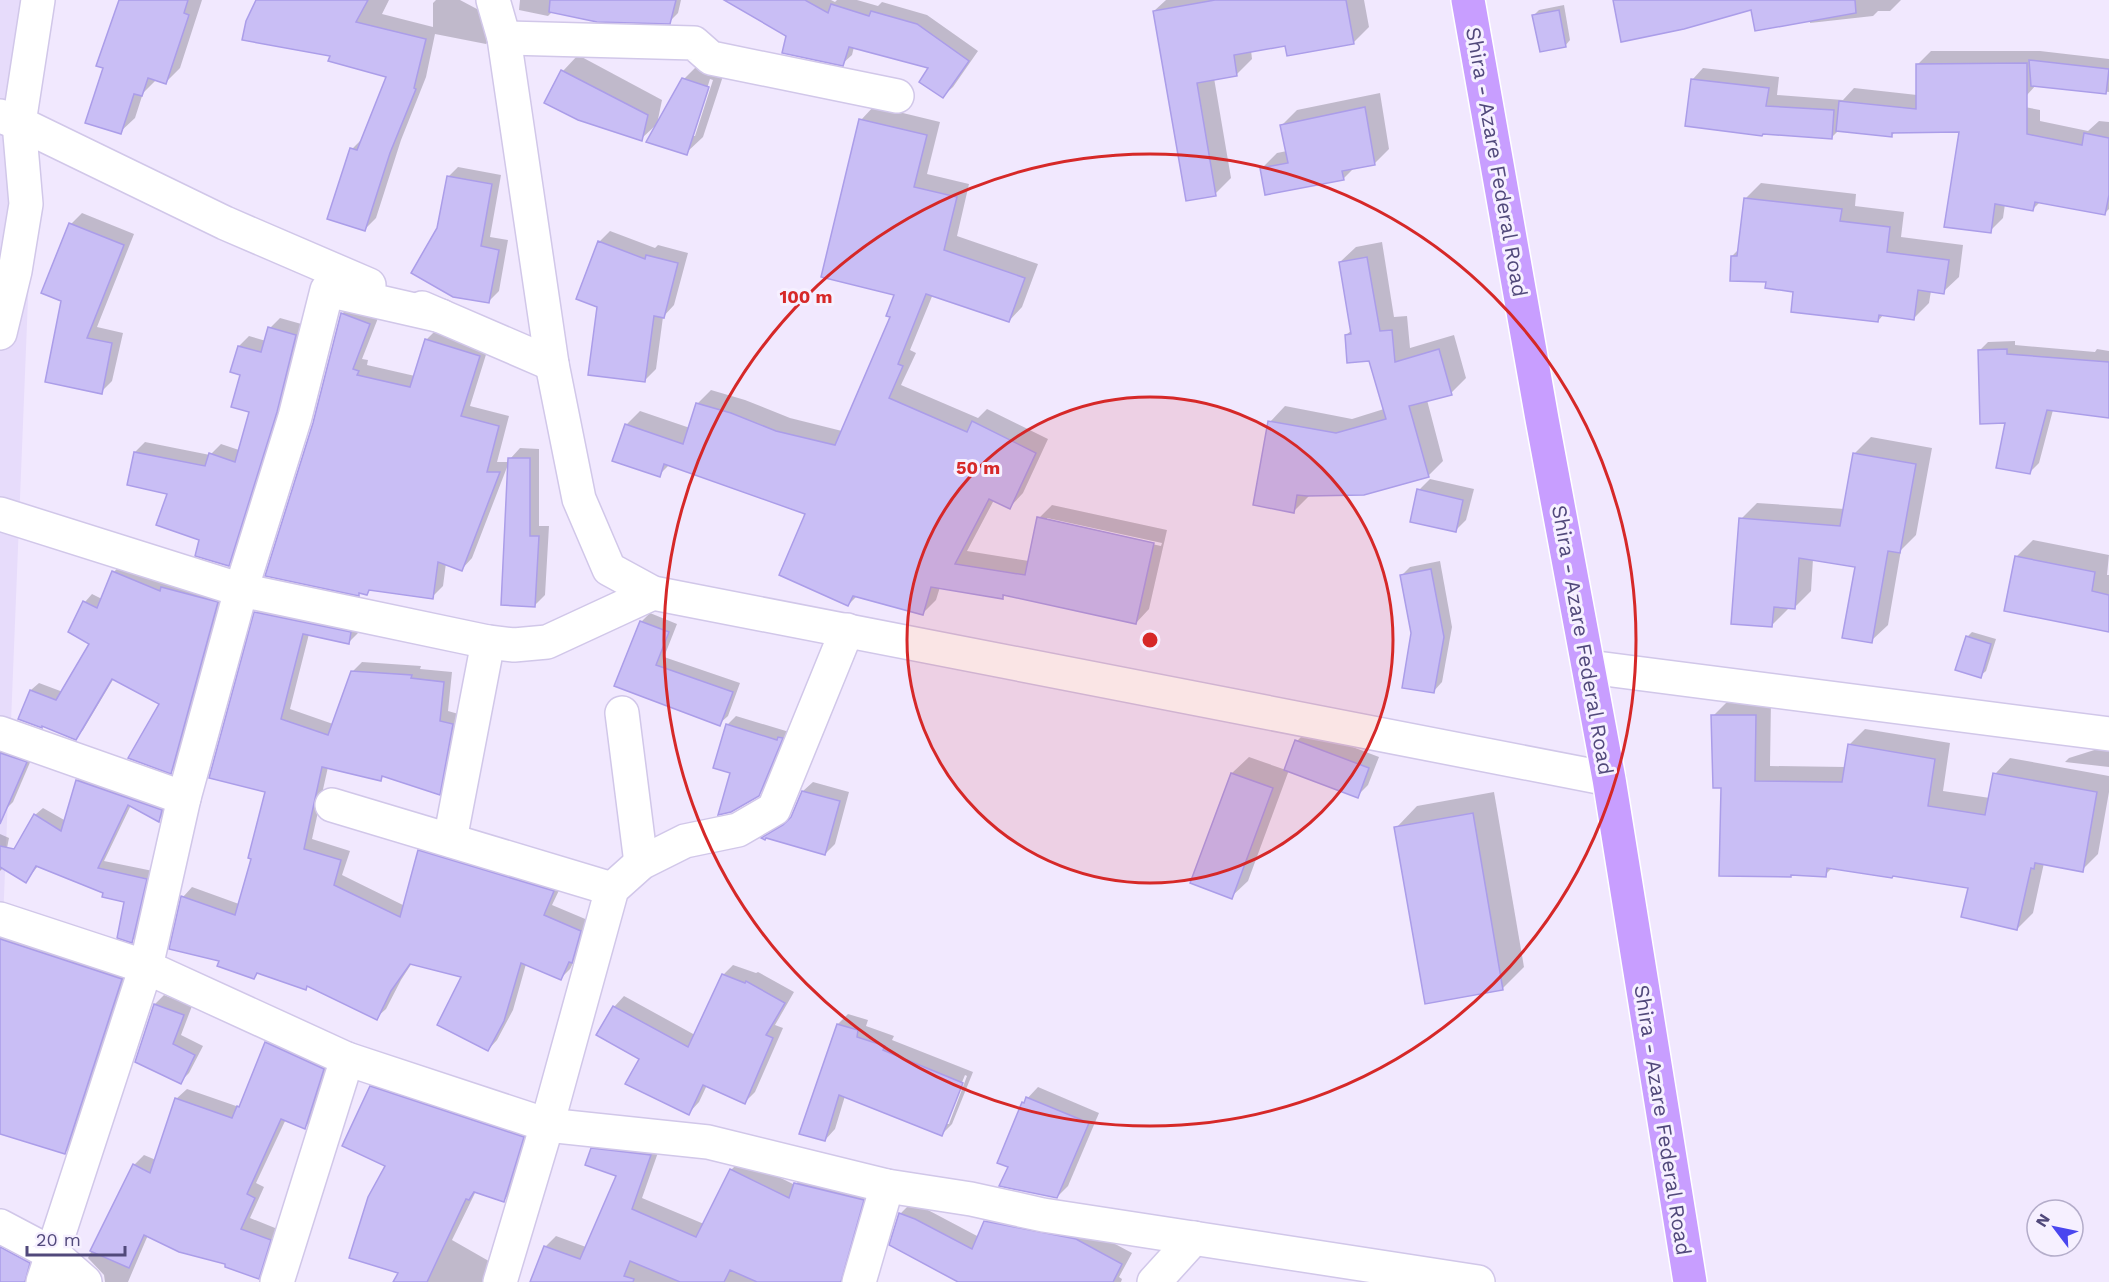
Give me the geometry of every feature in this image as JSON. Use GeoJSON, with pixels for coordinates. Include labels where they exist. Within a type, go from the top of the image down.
{"type":"FeatureCollection","features":[{"type":"Feature","properties":{"kind":"main road","name":"Shira - Azare Federal Road"},"geometry":{"type":"LineString","coordinates":[[1468,0],[1542,419],[1609,779],[1689,1282]]}},
{"type":"Feature","properties":{"kind":"street"},"geometry":{"type":"LineString","coordinates":[[0,333],[15,271],[26,204],[9,119],[38,0]]}},
{"type":"Feature","properties":{"kind":"street"},"geometry":{"type":"LineString","coordinates":[[493,0],[504,38],[552,364],[579,499],[609,568],[597,619]]}},
{"type":"Feature","properties":{"kind":"street"},"geometry":{"type":"LineString","coordinates":[[504,38],[694,43],[711,58],[897,96]]}},
{"type":"Feature","properties":{"kind":"street"},"geometry":{"type":"LineString","coordinates":[[9,119],[225,223],[552,364]]}},
{"type":"Feature","properties":{"kind":"street"},"geometry":{"type":"LineString","coordinates":[[48,1268],[146,967],[184,798],[241,590],[295,417],[327,290],[441,316]]}},
{"type":"Feature","properties":{"kind":"street"},"geometry":{"type":"LineString","coordinates":[[0,514],[241,590],[489,642],[514,645],[547,642],[653,593]]}},
{"type":"Feature","properties":{"kind":"street"},"geometry":{"type":"LineString","coordinates":[[609,568],[653,593],[1609,779]]}},
{"type":"Feature","properties":{"kind":"street"},"geometry":{"type":"LineString","coordinates":[[500,1282],[547,1125],[612,889],[640,863],[685,841],[738,830],[774,809],[847,630]]}},
{"type":"Feature","properties":{"kind":"street"},"geometry":{"type":"LineString","coordinates":[[450,840],[489,642]]}},
{"type":"Feature","properties":{"kind":"street"},"geometry":{"type":"LineString","coordinates":[[1589,667],[2109,734]]}},
{"type":"Feature","properties":{"kind":"street"},"geometry":{"type":"LineString","coordinates":[[622,713],[640,863]]}},
{"type":"Feature","properties":{"kind":"street"},"geometry":{"type":"LineString","coordinates":[[0,733],[184,798]]}},
{"type":"Feature","properties":{"kind":"street"},"geometry":{"type":"LineString","coordinates":[[332,805],[612,889]]}},
{"type":"Feature","properties":{"kind":"street"},"geometry":{"type":"LineString","coordinates":[[0,919],[146,967],[347,1059],[547,1125],[708,1142],[887,1186],[971,1199],[1042,1215],[1478,1282]]}},
{"type":"Feature","properties":{"kind":"street"},"geometry":{"type":"LineString","coordinates":[[277,1282],[347,1059]]}},
{"type":"Feature","properties":{"kind":"street"},"geometry":{"type":"LineString","coordinates":[[866,1278],[887,1186]]}},
{"type":"Feature","properties":{"kind":"street"},"geometry":{"type":"LineString","coordinates":[[0,1226],[48,1268],[85,1282]]}},
{"type":"Feature","properties":{"kind":"street"},"geometry":{"type":"LineString","coordinates":[[1154,1282],[1194,1238]]}},
{"type":"Feature","properties":{"kind":"shaded area"},"geometry":{"type":"Polygon","coordinates":[[[0,0],[40,0],[0,996],[0,0]]]}},
{"type":"Feature","properties":{"kind":"building"},"geometry":{"type":"Polygon","coordinates":[[[119,0],[188,0],[184,13],[189,15],[166,84],[148,78],[142,96],[134,94],[121,134],[85,123],[103,68],[96,66],[119,0]]]}},
{"type":"Feature","properties":{"kind":"building"},"geometry":{"type":"Polygon","coordinates":[[[256,0],[368,0],[356,22],[426,39],[414,88],[416,89],[390,153],[365,231],[327,219],[350,148],[357,150],[386,77],[328,61],[330,56],[242,40],[246,21],[256,0]]]}},
{"type":"Feature","properties":{"kind":"building"},"geometry":{"type":"Polygon","coordinates":[[[550,0],[676,0],[670,24],[597,22],[549,12],[550,0]]]}},
{"type":"Feature","properties":{"kind":"building"},"geometry":{"type":"Polygon","coordinates":[[[724,0],[805,0],[828,13],[831,4],[869,16],[871,11],[917,24],[969,61],[943,98],[919,82],[928,68],[849,47],[843,66],[782,53],[786,36],[724,0]]]}},
{"type":"Feature","properties":{"kind":"building"},"geometry":{"type":"Polygon","coordinates":[[[1215,0],[1346,0],[1354,44],[1287,56],[1285,46],[1234,55],[1237,76],[1197,83],[1216,196],[1186,201],[1153,11],[1215,0]]]}},
{"type":"Feature","properties":{"kind":"building"},"geometry":{"type":"Polygon","coordinates":[[[1613,0],[1855,0],[1856,13],[1755,31],[1751,10],[1684,29],[1621,42],[1613,0]]]}},
{"type":"Feature","properties":{"kind":"building"},"geometry":{"type":"Polygon","coordinates":[[[1559,10],[1566,47],[1540,52],[1532,15],[1559,10]]]}},
{"type":"Feature","properties":{"kind":"building"},"geometry":{"type":"Polygon","coordinates":[[[2029,60],[2109,69],[2106,94],[2031,86],[2029,60]]]}},
{"type":"Feature","properties":{"kind":"building"},"geometry":{"type":"Polygon","coordinates":[[[2027,63],[2027,134],[2082,145],[2084,133],[2109,138],[2109,195],[2105,215],[2035,202],[2033,211],[1995,204],[1991,233],[1944,227],[1959,132],[1892,133],[1892,137],[1836,131],[1839,101],[1916,109],[1916,64],[2027,63]]]}},
{"type":"Feature","properties":{"kind":"building"},"geometry":{"type":"Polygon","coordinates":[[[561,70],[648,115],[642,141],[578,120],[544,103],[561,70]]]}},
{"type":"Feature","properties":{"kind":"building"},"geometry":{"type":"Polygon","coordinates":[[[682,78],[709,87],[687,155],[646,142],[682,78]]]}},
{"type":"Feature","properties":{"kind":"building"},"geometry":{"type":"Polygon","coordinates":[[[1691,79],[1769,88],[1766,106],[1834,110],[1832,139],[1763,134],[1762,136],[1685,126],[1691,79]]]}},
{"type":"Feature","properties":{"kind":"building"},"geometry":{"type":"Polygon","coordinates":[[[1365,107],[1375,165],[1342,171],[1344,180],[1265,195],[1260,168],[1288,163],[1280,125],[1365,107]]]}},
{"type":"Feature","properties":{"kind":"building"},"geometry":{"type":"Polygon","coordinates":[[[859,119],[927,135],[914,187],[957,197],[944,250],[1025,278],[1009,322],[926,294],[898,364],[903,366],[889,398],[967,432],[972,421],[1036,453],[1010,509],[989,499],[955,564],[1025,575],[1037,517],[1154,543],[1136,624],[1003,595],[1003,599],[931,587],[923,615],[853,596],[848,606],[779,575],[805,514],[664,464],[660,477],[612,461],[625,424],[683,444],[696,403],[731,413],[776,431],[835,445],[890,317],[886,316],[894,295],[821,277],[859,119]]]}},
{"type":"Feature","properties":{"kind":"building"},"geometry":{"type":"Polygon","coordinates":[[[447,176],[492,184],[481,246],[499,250],[489,303],[453,297],[411,273],[437,228],[447,176]]]}},
{"type":"Feature","properties":{"kind":"building"},"geometry":{"type":"Polygon","coordinates":[[[1744,198],[1842,209],[1840,221],[1890,227],[1887,252],[1949,260],[1944,294],[1918,290],[1914,320],[1879,315],[1878,322],[1791,312],[1793,292],[1765,288],[1766,282],[1730,281],[1731,256],[1737,256],[1744,198]]]}},
{"type":"Feature","properties":{"kind":"building"},"geometry":{"type":"Polygon","coordinates":[[[69,223],[124,245],[87,338],[112,343],[102,394],[45,382],[61,301],[41,293],[69,223]]]}},
{"type":"Feature","properties":{"kind":"building"},"geometry":{"type":"Polygon","coordinates":[[[598,241],[645,259],[646,255],[678,263],[664,318],[654,316],[645,382],[588,375],[597,307],[576,299],[598,241]]]}},
{"type":"Feature","properties":{"kind":"building"},"geometry":{"type":"Polygon","coordinates":[[[1367,257],[1380,331],[1392,330],[1395,362],[1439,349],[1452,395],[1409,406],[1429,477],[1364,495],[1297,495],[1294,513],[1253,505],[1268,421],[1336,433],[1386,419],[1369,361],[1347,363],[1345,335],[1351,334],[1339,262],[1367,257]]]}},
{"type":"Feature","properties":{"kind":"building"},"geometry":{"type":"Polygon","coordinates":[[[341,313],[370,324],[353,369],[359,371],[357,375],[410,387],[425,339],[480,356],[461,416],[499,426],[487,472],[500,472],[462,571],[438,562],[433,599],[369,590],[367,595],[359,593],[359,596],[265,576],[313,423],[341,313]]]}},
{"type":"Feature","properties":{"kind":"building"},"geometry":{"type":"Polygon","coordinates":[[[268,327],[296,335],[277,412],[229,566],[195,556],[199,540],[156,525],[167,494],[127,485],[134,452],[205,466],[209,453],[235,462],[249,412],[231,407],[240,375],[230,372],[238,346],[261,352],[268,327]]]}},
{"type":"Feature","properties":{"kind":"building"},"geometry":{"type":"Polygon","coordinates":[[[2007,349],[2007,354],[2109,362],[2109,418],[2047,410],[2030,474],[1996,468],[2005,423],[1980,424],[1978,350],[2007,349]]]}},
{"type":"Feature","properties":{"kind":"building"},"geometry":{"type":"Polygon","coordinates":[[[1853,453],[1916,464],[1900,553],[1888,551],[1872,643],[1842,638],[1855,567],[1799,558],[1795,609],[1774,607],[1772,627],[1731,624],[1739,518],[1840,526],[1853,453]]]}},
{"type":"Feature","properties":{"kind":"building"},"geometry":{"type":"Polygon","coordinates":[[[508,458],[530,458],[530,536],[539,536],[535,607],[501,605],[508,458]]]}},
{"type":"Feature","properties":{"kind":"building"},"geometry":{"type":"Polygon","coordinates":[[[1417,489],[1463,500],[1456,532],[1410,522],[1417,489]]]}},
{"type":"Feature","properties":{"kind":"building"},"geometry":{"type":"Polygon","coordinates":[[[2015,556],[2095,572],[2092,591],[2109,595],[2109,632],[2004,611],[2015,556]]]}},
{"type":"Feature","properties":{"kind":"building"},"geometry":{"type":"Polygon","coordinates":[[[1431,569],[1444,637],[1434,693],[1402,688],[1411,633],[1400,575],[1431,569]]]}},
{"type":"Feature","properties":{"kind":"building"},"geometry":{"type":"Polygon","coordinates":[[[112,571],[160,591],[161,587],[218,602],[171,774],[128,758],[159,704],[112,679],[76,740],[18,719],[30,690],[56,700],[89,644],[68,632],[83,601],[97,608],[112,571]]]}},
{"type":"Feature","properties":{"kind":"building"},"geometry":{"type":"Polygon","coordinates":[[[254,612],[351,632],[349,644],[303,634],[281,719],[328,735],[351,671],[412,675],[411,678],[444,682],[440,721],[453,724],[440,795],[382,776],[381,781],[322,767],[304,849],[341,860],[334,885],[400,917],[418,850],[554,891],[544,915],[581,931],[572,963],[569,962],[561,980],[521,963],[504,1021],[488,1051],[437,1025],[461,977],[410,964],[391,991],[377,1020],[307,986],[306,990],[257,973],[254,979],[217,966],[219,961],[169,949],[181,896],[235,915],[251,859],[248,858],[265,792],[209,778],[254,612]]]}},
{"type":"Feature","properties":{"kind":"building"},"geometry":{"type":"Polygon","coordinates":[[[640,621],[669,632],[656,665],[733,692],[720,726],[614,686],[640,621]]]}},
{"type":"Feature","properties":{"kind":"building"},"geometry":{"type":"Polygon","coordinates":[[[1966,636],[1991,644],[1981,678],[1955,670],[1966,636]]]}},
{"type":"Feature","properties":{"kind":"building"},"geometry":{"type":"Polygon","coordinates":[[[1711,715],[1756,715],[1755,781],[1842,782],[1848,744],[1935,759],[1928,806],[1985,815],[1993,773],[2097,792],[2083,872],[2035,863],[2034,869],[2031,868],[2017,930],[1961,917],[1968,888],[1827,868],[1826,877],[1719,876],[1721,788],[1713,788],[1711,715]]]}},
{"type":"Feature","properties":{"kind":"building"},"geometry":{"type":"Polygon","coordinates":[[[726,724],[777,740],[778,737],[783,738],[759,796],[731,812],[718,815],[730,773],[713,768],[726,724]]]}},
{"type":"Feature","properties":{"kind":"building"},"geometry":{"type":"Polygon","coordinates":[[[1295,740],[1369,768],[1358,798],[1284,770],[1295,740]]]}},
{"type":"Feature","properties":{"kind":"building"},"geometry":{"type":"Polygon","coordinates":[[[0,753],[27,762],[0,824],[0,753]]]}},
{"type":"Feature","properties":{"kind":"building"},"geometry":{"type":"Polygon","coordinates":[[[1231,773],[1273,788],[1232,899],[1190,883],[1231,773]]]}},
{"type":"Feature","properties":{"kind":"building"},"geometry":{"type":"Polygon","coordinates":[[[76,780],[162,810],[159,822],[128,805],[98,868],[147,879],[132,943],[117,938],[124,902],[102,897],[103,893],[36,866],[26,883],[0,867],[0,846],[14,849],[34,814],[61,831],[76,780]]]}},
{"type":"Feature","properties":{"kind":"building"},"geometry":{"type":"Polygon","coordinates":[[[802,791],[840,801],[825,855],[761,838],[783,825],[791,817],[802,791]]]}},
{"type":"Feature","properties":{"kind":"building"},"geometry":{"type":"Polygon","coordinates":[[[1473,813],[1503,990],[1425,1004],[1394,827],[1473,813]]]}},
{"type":"Feature","properties":{"kind":"building"},"geometry":{"type":"Polygon","coordinates":[[[0,939],[122,979],[65,1154],[0,1134],[0,939]]]}},
{"type":"Feature","properties":{"kind":"building"},"geometry":{"type":"Polygon","coordinates":[[[722,974],[745,983],[746,981],[785,1003],[766,1035],[773,1038],[745,1104],[703,1085],[689,1115],[625,1084],[639,1059],[596,1035],[613,1006],[688,1047],[722,974]]]}},
{"type":"Feature","properties":{"kind":"building"},"geometry":{"type":"Polygon","coordinates":[[[154,1004],[184,1015],[173,1044],[195,1055],[181,1084],[135,1062],[154,1004]]]}},
{"type":"Feature","properties":{"kind":"building"},"geometry":{"type":"Polygon","coordinates":[[[837,1024],[858,1030],[857,1037],[885,1046],[883,1050],[963,1083],[942,1136],[839,1095],[825,1141],[799,1134],[837,1024]]]}},
{"type":"Feature","properties":{"kind":"building"},"geometry":{"type":"Polygon","coordinates":[[[265,1042],[324,1069],[305,1129],[281,1119],[247,1194],[255,1198],[241,1229],[271,1240],[259,1279],[225,1267],[225,1264],[179,1252],[144,1235],[129,1268],[90,1251],[133,1164],[150,1173],[175,1098],[232,1118],[237,1106],[239,1107],[265,1042]]]}},
{"type":"Feature","properties":{"kind":"building"},"geometry":{"type":"Polygon","coordinates":[[[370,1086],[524,1137],[504,1202],[474,1192],[469,1200],[466,1199],[427,1282],[393,1282],[398,1273],[349,1258],[368,1197],[385,1166],[342,1146],[370,1086]]]}},
{"type":"Feature","properties":{"kind":"building"},"geometry":{"type":"Polygon","coordinates":[[[1026,1097],[1089,1123],[1057,1198],[999,1186],[1008,1167],[997,1163],[1026,1097]]]}},
{"type":"Feature","properties":{"kind":"building"},"geometry":{"type":"Polygon","coordinates":[[[591,1148],[651,1155],[632,1209],[696,1237],[730,1169],[789,1198],[794,1183],[864,1200],[841,1282],[757,1282],[730,1270],[724,1282],[680,1282],[630,1261],[624,1276],[634,1279],[633,1282],[530,1282],[544,1246],[580,1259],[616,1176],[585,1165],[591,1148]]]}},
{"type":"Feature","properties":{"kind":"building"},"geometry":{"type":"Polygon","coordinates":[[[899,1213],[972,1249],[984,1221],[1076,1239],[1122,1264],[1113,1282],[958,1282],[889,1245],[899,1213]]]}},
{"type":"Feature","properties":{"kind":"building"},"geometry":{"type":"Polygon","coordinates":[[[0,1247],[30,1263],[25,1282],[0,1282],[0,1247]]]}}]}
